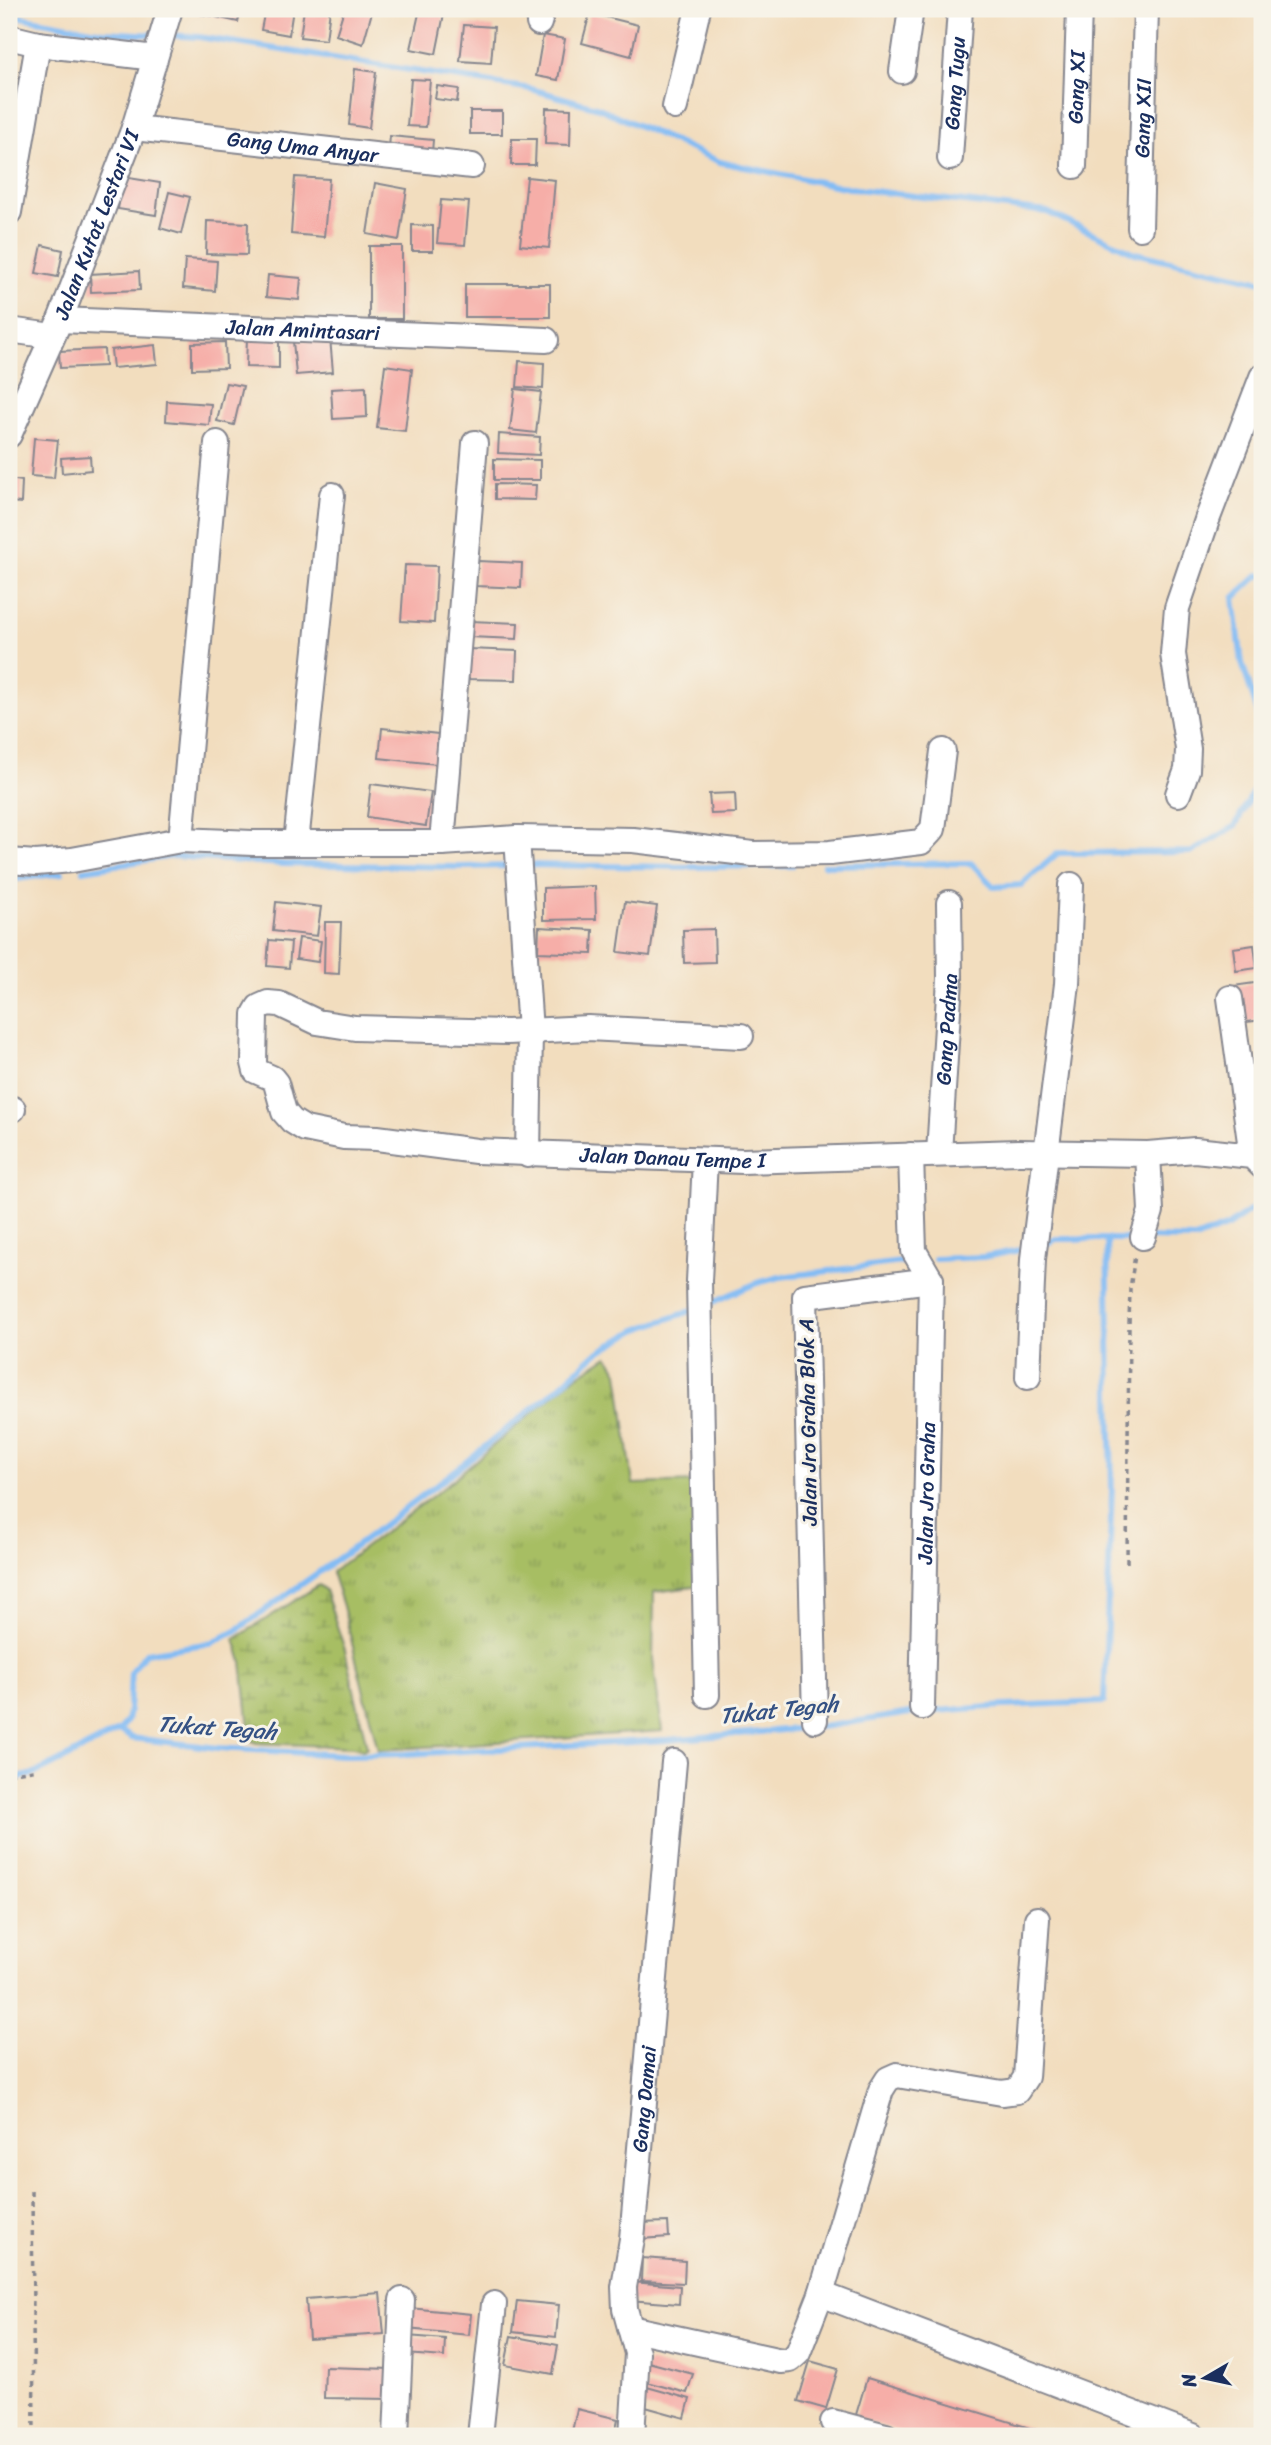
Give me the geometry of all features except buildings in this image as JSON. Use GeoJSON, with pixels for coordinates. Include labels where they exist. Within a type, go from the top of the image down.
{"type":"FeatureCollection","features":[{"type":"Feature","properties":{"kind":"street"},"geometry":{"type":"LineString","coordinates":[[675,107],[698,9]]}},
{"type":"Feature","properties":{"kind":"street"},"geometry":{"type":"LineString","coordinates":[[902,71],[911,9]]}},
{"type":"Feature","properties":{"kind":"street","name":"Gang Tugu"},"geometry":{"type":"LineString","coordinates":[[950,158],[960,9]]}},
{"type":"Feature","properties":{"kind":"street","name":"Gang XI"},"geometry":{"type":"LineString","coordinates":[[1074,166],[1079,9]]}},
{"type":"Feature","properties":{"kind":"street","name":"Gang XII"},"geometry":{"type":"LineString","coordinates":[[1140,228],[1146,9]]}},
{"type":"Feature","properties":{"kind":"street","name":"Jalan Kutat Lestari VI"},"geometry":{"type":"LineString","coordinates":[[9,435],[56,328],[134,128],[168,14]]}},
{"type":"Feature","properties":{"kind":"street"},"geometry":{"type":"LineString","coordinates":[[9,37],[38,44],[156,52]]}},
{"type":"Feature","properties":{"kind":"street"},"geometry":{"type":"LineString","coordinates":[[9,212],[38,44]]}},
{"type":"Feature","properties":{"kind":"street","name":"Gang Uma Anyar"},"geometry":{"type":"LineString","coordinates":[[134,128],[472,166]]}},
{"type":"Feature","properties":{"kind":"street","name":"Jalan Amintasari"},"geometry":{"type":"LineString","coordinates":[[9,330],[56,328],[545,340]]}},
{"type":"Feature","properties":{"kind":"street"},"geometry":{"type":"LineString","coordinates":[[1178,794],[1187,770],[1188,749],[1173,654],[1178,608],[1207,520],[1262,377]]}},
{"type":"Feature","properties":{"kind":"street"},"geometry":{"type":"LineString","coordinates":[[181,840],[217,443]]}},
{"type":"Feature","properties":{"kind":"street"},"geometry":{"type":"LineString","coordinates":[[442,843],[475,443]]}},
{"type":"Feature","properties":{"kind":"street"},"geometry":{"type":"LineString","coordinates":[[296,843],[332,495]]}},
{"type":"Feature","properties":{"kind":"street"},"geometry":{"type":"LineString","coordinates":[[9,861],[36,863],[72,860],[181,840],[518,845],[633,840],[753,854],[830,853],[921,842],[933,828],[943,751]]}},
{"type":"Feature","properties":{"kind":"street"},"geometry":{"type":"LineString","coordinates":[[518,845],[530,1031],[528,1155]]}},
{"type":"Feature","properties":{"kind":"street"},"geometry":{"type":"LineString","coordinates":[[1028,1377],[1032,1259],[1048,1152],[1067,984],[1071,885]]}},
{"type":"Feature","properties":{"kind":"street","name":"Gang Padma"},"geometry":{"type":"LineString","coordinates":[[939,1153],[950,979],[949,903]]}},
{"type":"Feature","properties":{"kind":"street"},"geometry":{"type":"LineString","coordinates":[[1230,998],[1257,1161]]}},
{"type":"Feature","properties":{"kind":"street","name":"Jalan Danau Tempe I"},"geometry":{"type":"LineString","coordinates":[[530,1031],[355,1028],[304,1017],[279,1004],[268,1003],[259,1007],[255,1014],[256,1071],[272,1078],[284,1111],[292,1121],[305,1129],[344,1138],[377,1138],[476,1151],[528,1155],[787,1161],[939,1153],[1148,1154],[1195,1150],[1257,1161]]}},
{"type":"Feature","properties":{"kind":"street"},"geometry":{"type":"LineString","coordinates":[[530,1031],[588,1028],[741,1036]]}},
{"type":"Feature","properties":{"kind":"street"},"geometry":{"type":"LineString","coordinates":[[1143,1237],[1151,1211],[1148,1154]]}},
{"type":"Feature","properties":{"kind":"street"},"geometry":{"type":"LineString","coordinates":[[911,1155],[914,1251],[931,1280]]}},
{"type":"Feature","properties":{"kind":"street"},"geometry":{"type":"LineString","coordinates":[[705,1160],[699,1281],[708,1695]]}},
{"type":"Feature","properties":{"kind":"street","name":"Jalan Jro Graha"},"geometry":{"type":"LineString","coordinates":[[922,1707],[931,1280]]}},
{"type":"Feature","properties":{"kind":"street","name":"Jalan Jro Graha Blok A"},"geometry":{"type":"LineString","coordinates":[[816,1720],[805,1296],[931,1280]]}},
{"type":"Feature","properties":{"kind":"street","name":"Gang Damai"},"geometry":{"type":"LineString","coordinates":[[632,2436],[637,2353],[625,2309],[624,2287],[632,2239],[674,1762]]}},
{"type":"Feature","properties":{"kind":"street"},"geometry":{"type":"LineString","coordinates":[[630,2328],[781,2361],[790,2360],[798,2353],[821,2294],[881,2090],[888,2079],[897,2075],[1002,2093],[1017,2091],[1026,2077],[1037,1919]]}},
{"type":"Feature","properties":{"kind":"street"},"geometry":{"type":"LineString","coordinates":[[821,2294],[1193,2436]]}},
{"type":"Feature","properties":{"kind":"street"},"geometry":{"type":"LineString","coordinates":[[396,2436],[402,2300]]}},
{"type":"Feature","properties":{"kind":"street"},"geometry":{"type":"LineString","coordinates":[[480,2436],[494,2304]]}},
{"type":"Feature","properties":{"kind":"street"},"geometry":{"type":"LineString","coordinates":[[833,2422],[886,2436]]}},
{"type":"Feature","properties":{"kind":"path"},"geometry":{"type":"LineString","coordinates":[[1127,1563],[1129,1324],[1133,1261]]}},
{"type":"Feature","properties":{"kind":"path"},"geometry":{"type":"LineString","coordinates":[[9,1774],[38,1769]]}},
{"type":"Feature","properties":{"kind":"path"},"geometry":{"type":"LineString","coordinates":[[32,2191],[34,2436]]}},
{"type":"Feature","properties":{"kind":"green space"},"geometry":{"type":"Polygon","coordinates":[[[608,1356],[618,1372],[633,1484],[699,1482],[701,1586],[654,1592],[653,1659],[662,1731],[378,1750],[343,1606],[332,1572],[443,1488],[571,1380],[608,1356]]]}},
{"type":"Feature","properties":{"kind":"green space"},"geometry":{"type":"Polygon","coordinates":[[[319,1585],[325,1590],[345,1650],[367,1747],[363,1750],[353,1747],[256,1743],[250,1737],[242,1662],[235,1639],[319,1585]]]}},
{"type":"Feature","properties":{"kind":"waterway"},"geometry":{"type":"LineString","coordinates":[[9,15],[103,32],[156,35]]}},
{"type":"Feature","properties":{"kind":"waterway"},"geometry":{"type":"LineString","coordinates":[[167,35],[199,37],[531,89],[599,108],[720,162],[849,188],[1047,212],[1135,253],[1262,282]]}},
{"type":"Feature","properties":{"kind":"waterway"},"geometry":{"type":"LineString","coordinates":[[1262,576],[1258,575],[1234,598],[1242,663],[1262,725]]}},
{"type":"Feature","properties":{"kind":"waterway"},"geometry":{"type":"LineString","coordinates":[[824,865],[971,863],[994,887],[1021,885],[1058,853],[1192,852],[1235,826],[1257,785],[1262,745]]}},
{"type":"Feature","properties":{"kind":"waterway"},"geometry":{"type":"LineString","coordinates":[[83,870],[173,856],[283,864],[512,866]]}},
{"type":"Feature","properties":{"kind":"waterway"},"geometry":{"type":"LineString","coordinates":[[523,865],[792,866]]}},
{"type":"Feature","properties":{"kind":"waterway"},"geometry":{"type":"LineString","coordinates":[[9,880],[62,873]]}},
{"type":"Feature","properties":{"kind":"waterway"},"geometry":{"type":"LineString","coordinates":[[1147,1238],[1195,1239],[1228,1226],[1262,1202]]}},
{"type":"Feature","properties":{"kind":"waterway"},"geometry":{"type":"LineString","coordinates":[[1041,1246],[1056,1239],[1136,1239]]}},
{"type":"Feature","properties":{"kind":"waterway","name":"Tukat Tegah"},"geometry":{"type":"LineString","coordinates":[[120,1730],[131,1738],[219,1748],[343,1755],[405,1754],[668,1740],[828,1726],[910,1713],[1104,1702],[1112,1490],[1107,1239]]}},
{"type":"Feature","properties":{"kind":"waterway"},"geometry":{"type":"LineString","coordinates":[[935,1259],[983,1257],[1030,1248]]}},
{"type":"Feature","properties":{"kind":"waterway"},"geometry":{"type":"LineString","coordinates":[[704,1306],[757,1283],[780,1277],[902,1262]]}},
{"type":"Feature","properties":{"kind":"waterway"},"geometry":{"type":"LineString","coordinates":[[9,1780],[44,1769],[120,1730],[127,1721],[129,1711],[131,1672],[146,1653],[211,1643],[234,1632],[356,1546],[447,1477],[558,1388],[595,1354],[636,1330],[694,1310]]}}]}
